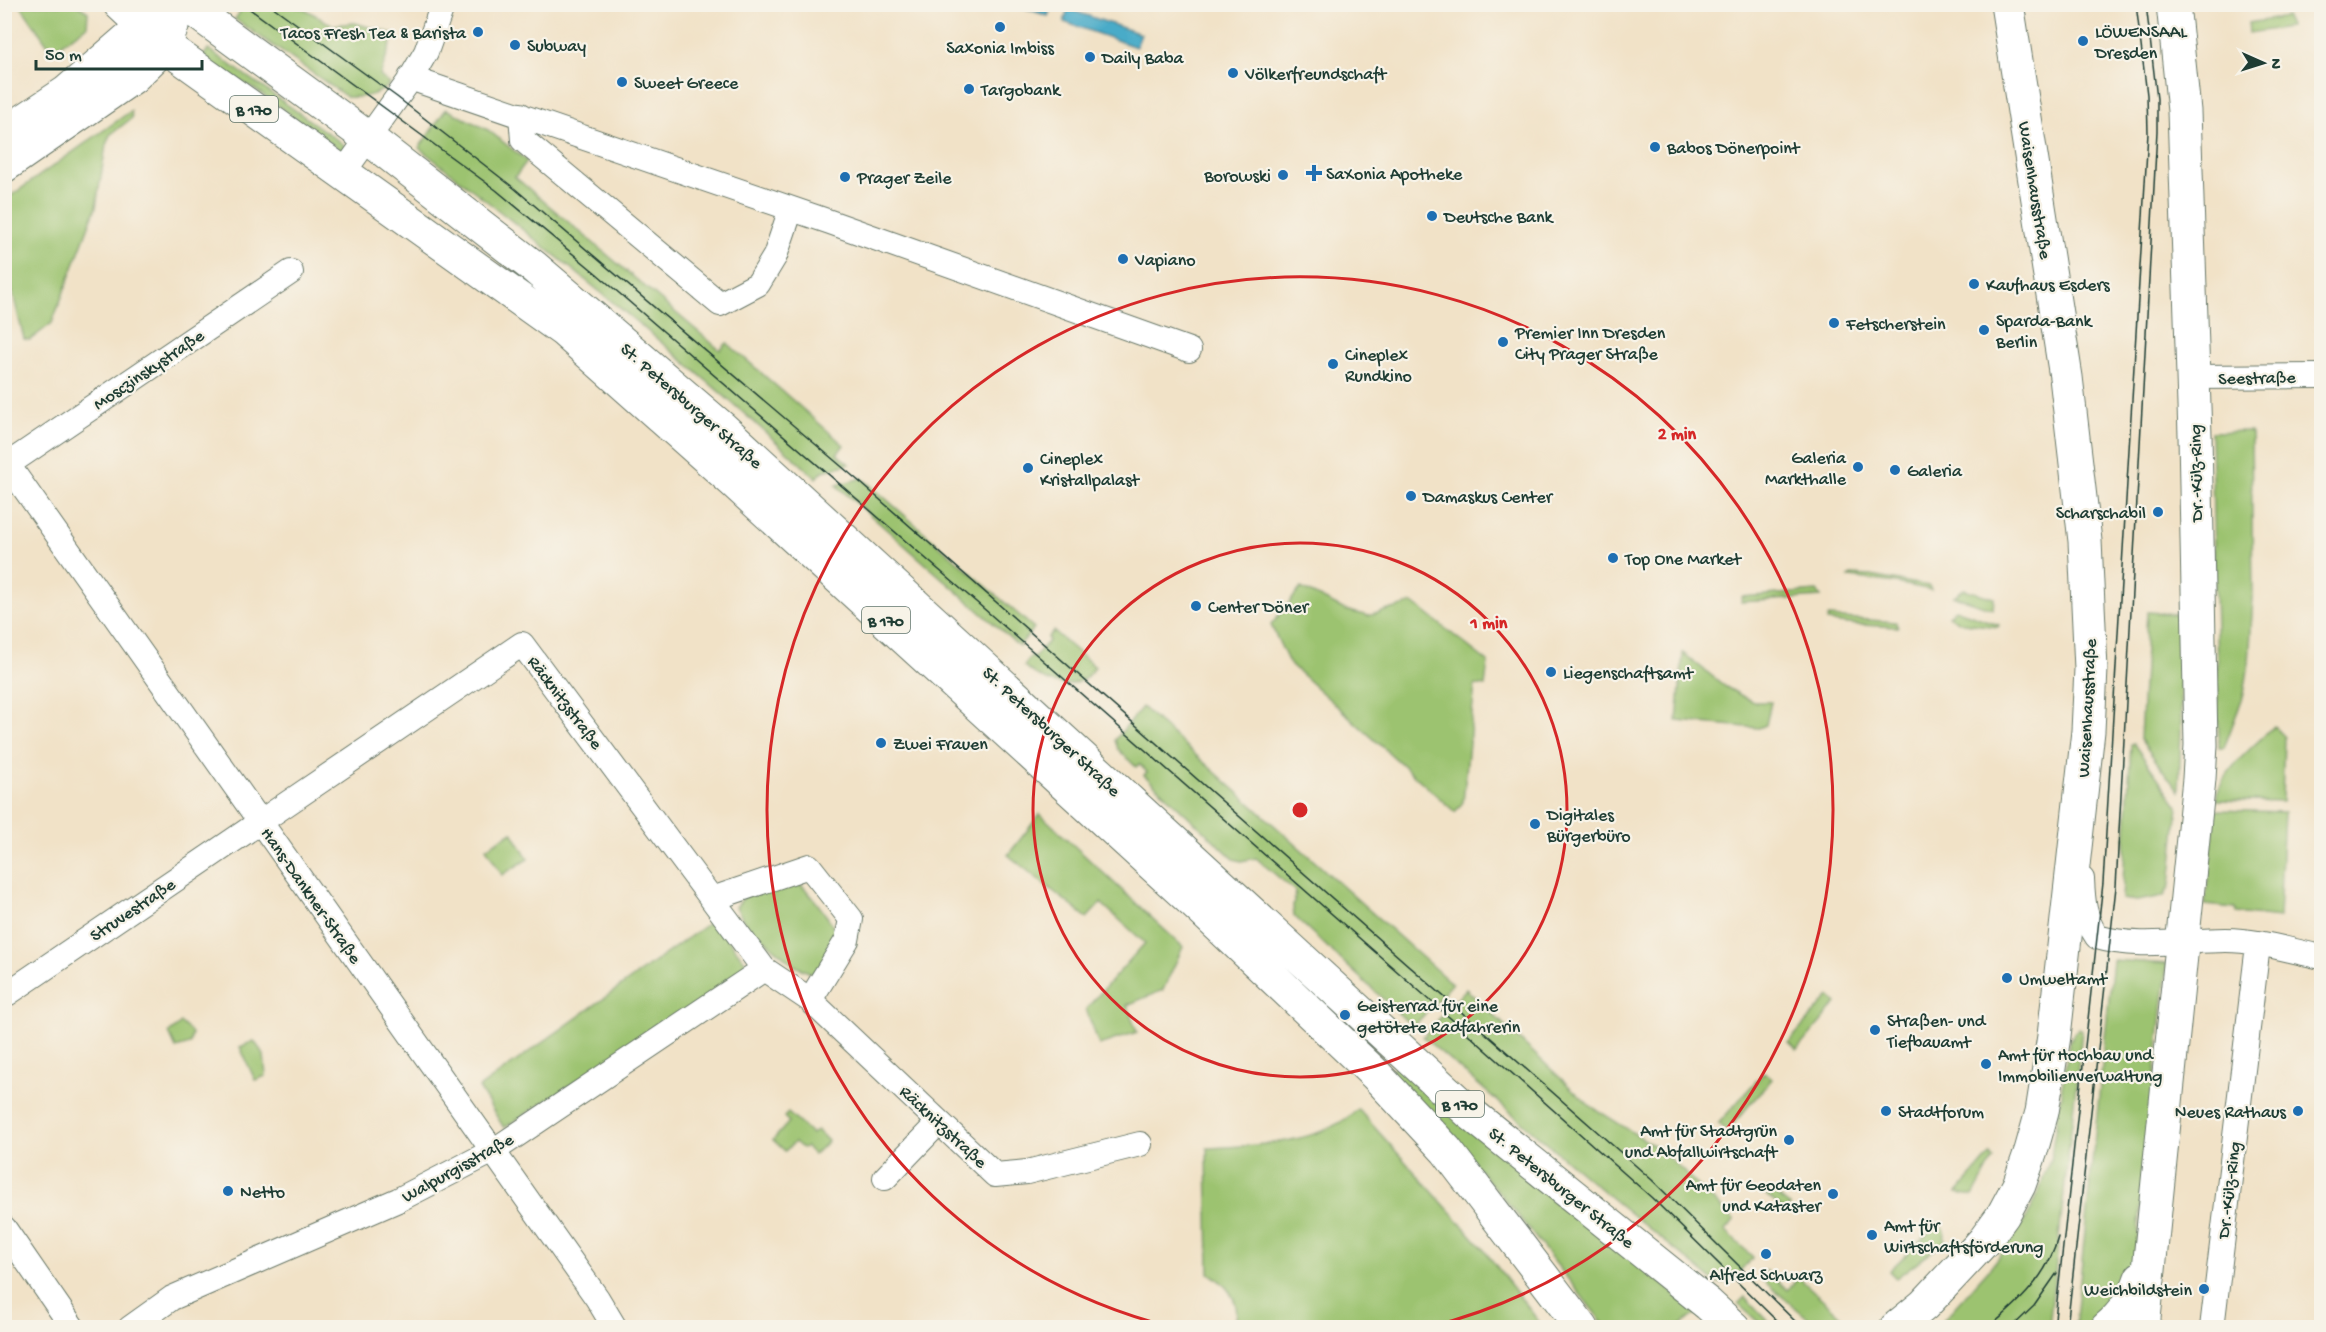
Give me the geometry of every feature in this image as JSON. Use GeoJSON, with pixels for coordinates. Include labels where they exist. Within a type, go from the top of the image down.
{"type":"FeatureCollection","features":[{"type":"Feature","properties":{"kind":"main road"},"geometry":{"type":"LineString","coordinates":[[4,134],[67,92],[143,25],[181,4]]}},
{"type":"Feature","properties":{"kind":"main road","name":"St. Petersburger Straße"},"geometry":{"type":"LineString","coordinates":[[181,4],[368,138],[534,267],[721,427],[1233,918],[1446,1150],[1582,1328]]}},
{"type":"Feature","properties":{"kind":"main road","name":"Waisenhausstraße"},"geometry":{"type":"LineString","coordinates":[[1896,1328],[1924,1305],[1984,1241],[2003,1215],[2019,1185],[2031,1152],[2042,1112],[2054,1036],[2088,731],[2091,669],[2085,541],[2066,377],[2007,4]]}},
{"type":"Feature","properties":{"kind":"main road","name":"Dr.-Külz-Ring"},"geometry":{"type":"LineString","coordinates":[[2143,1328],[2201,745],[2184,111],[2173,4]]}},
{"type":"Feature","properties":{"kind":"main road"},"geometry":{"type":"LineString","coordinates":[[4,166],[133,77],[143,25]]}},
{"type":"Feature","properties":{"kind":"main road","name":"St. Petersburger Straße"},"geometry":{"type":"LineString","coordinates":[[143,25],[343,173],[563,330],[976,702],[1233,918],[1470,1113],[1708,1304],[1734,1328]]}},
{"type":"Feature","properties":{"kind":"main road","name":"Dr.-Külz-Ring"},"geometry":{"type":"LineString","coordinates":[[2107,1328],[2121,1317],[2136,1294],[2151,1247]]}},
{"type":"Feature","properties":{"kind":"street"},"geometry":{"type":"LineString","coordinates":[[343,173],[426,52],[443,4]]}},
{"type":"Feature","properties":{"kind":"street"},"geometry":{"type":"LineString","coordinates":[[410,78],[791,208],[1189,350]]}},
{"type":"Feature","properties":{"kind":"street"},"geometry":{"type":"LineString","coordinates":[[521,115],[523,140],[720,304],[758,284],[775,256],[791,208]]}},
{"type":"Feature","properties":{"kind":"street","name":"Mosczinskystraße"},"geometry":{"type":"LineString","coordinates":[[6,466],[291,272]]}},
{"type":"Feature","properties":{"kind":"street","name":"Seestraße"},"geometry":{"type":"LineString","coordinates":[[2192,377],[2322,376]]}},
{"type":"Feature","properties":{"kind":"street","name":"Hans-Dankner-Straße"},"geometry":{"type":"LineString","coordinates":[[6,466],[493,1151],[615,1328]]}},
{"type":"Feature","properties":{"kind":"street","name":"Räcknitzstraße"},"geometry":{"type":"LineString","coordinates":[[260,822],[522,644],[764,969],[810,1000],[995,1175],[1027,1172],[1140,1144]]}},
{"type":"Feature","properties":{"kind":"street"},"geometry":{"type":"LineString","coordinates":[[2081,800],[2083,908],[2088,924],[2097,937],[2111,940],[2182,942],[2228,940],[2322,957]]}},
{"type":"Feature","properties":{"kind":"street","name":"Struvestraße"},"geometry":{"type":"LineString","coordinates":[[4,996],[260,822]]}},
{"type":"Feature","properties":{"kind":"street"},"geometry":{"type":"LineString","coordinates":[[712,899],[809,866],[851,919],[848,940],[810,1000]]}},
{"type":"Feature","properties":{"kind":"street","name":"Dr.-Külz-Ring"},"geometry":{"type":"LineString","coordinates":[[2212,1328],[2258,945]]}},
{"type":"Feature","properties":{"kind":"street","name":"Walpurgisstraße"},"geometry":{"type":"LineString","coordinates":[[130,1328],[172,1298],[398,1200],[493,1151],[764,969]]}},
{"type":"Feature","properties":{"kind":"street"},"geometry":{"type":"LineString","coordinates":[[885,1178],[939,1122]]}},
{"type":"Feature","properties":{"kind":"street"},"geometry":{"type":"LineString","coordinates":[[4,1228],[73,1328]]}},
{"type":"Feature","properties":{"kind":"green space"},"geometry":{"type":"Polygon","coordinates":[[[20,5],[77,5],[88,12],[87,26],[52,51],[20,5]]]}},
{"type":"Feature","properties":{"kind":"green space"},"geometry":{"type":"Polygon","coordinates":[[[230,5],[281,5],[305,9],[332,25],[355,23],[394,34],[380,76],[390,84],[370,95],[347,97],[235,19],[240,12],[230,5]]]}},
{"type":"Feature","properties":{"kind":"green space"},"geometry":{"type":"Polygon","coordinates":[[[2287,17],[2289,27],[2249,33],[2248,23],[2287,17]]]}},
{"type":"Feature","properties":{"kind":"green space"},"geometry":{"type":"Polygon","coordinates":[[[208,49],[343,144],[346,151],[343,152],[256,90],[201,60],[208,49]]]}},
{"type":"Feature","properties":{"kind":"green space"},"geometry":{"type":"Polygon","coordinates":[[[446,109],[488,130],[527,161],[515,177],[720,350],[727,343],[844,445],[837,454],[849,464],[823,471],[816,478],[720,392],[621,309],[419,148],[446,109]]]}},
{"type":"Feature","properties":{"kind":"green space"},"geometry":{"type":"Polygon","coordinates":[[[131,111],[132,118],[110,135],[106,145],[96,207],[52,323],[30,340],[24,339],[5,262],[5,200],[131,111]]]}},
{"type":"Feature","properties":{"kind":"green space"},"geometry":{"type":"Polygon","coordinates":[[[2251,431],[2253,597],[2249,663],[2244,694],[2224,748],[2219,748],[2211,432],[2251,431]]]}},
{"type":"Feature","properties":{"kind":"green space"},"geometry":{"type":"Polygon","coordinates":[[[862,478],[1034,628],[1019,646],[836,485],[862,478]]]}},
{"type":"Feature","properties":{"kind":"green space"},"geometry":{"type":"Polygon","coordinates":[[[1851,575],[1929,586],[1931,590],[1849,577],[1851,575]]]}},
{"type":"Feature","properties":{"kind":"green space"},"geometry":{"type":"Polygon","coordinates":[[[1301,588],[1345,610],[1368,616],[1413,603],[1488,662],[1485,686],[1475,685],[1463,802],[1455,812],[1289,663],[1271,625],[1301,588]]]}},
{"type":"Feature","properties":{"kind":"green space"},"geometry":{"type":"Polygon","coordinates":[[[1964,589],[1994,598],[1993,609],[1954,596],[1964,589]]]}},
{"type":"Feature","properties":{"kind":"green space"},"geometry":{"type":"Polygon","coordinates":[[[1817,591],[1821,597],[1741,602],[1742,597],[1817,591]]]}},
{"type":"Feature","properties":{"kind":"green space"},"geometry":{"type":"Polygon","coordinates":[[[1955,609],[1999,625],[1998,627],[1963,623],[1948,616],[1955,609]]]}},
{"type":"Feature","properties":{"kind":"green space"},"geometry":{"type":"Polygon","coordinates":[[[2147,612],[2178,614],[2181,726],[2179,792],[2140,739],[2147,612]]]}},
{"type":"Feature","properties":{"kind":"green space"},"geometry":{"type":"Polygon","coordinates":[[[1828,617],[1896,622],[1898,627],[1836,623],[1827,621],[1828,617]]]}},
{"type":"Feature","properties":{"kind":"green space"},"geometry":{"type":"Polygon","coordinates":[[[1053,631],[1095,667],[1079,682],[1061,684],[1051,682],[1024,666],[1031,656],[1034,658],[1049,640],[1047,638],[1053,631]]]}},
{"type":"Feature","properties":{"kind":"green space"},"geometry":{"type":"Polygon","coordinates":[[[1683,653],[1726,687],[1753,702],[1771,702],[1766,725],[1759,728],[1677,721],[1683,653]]]}},
{"type":"Feature","properties":{"kind":"green space"},"geometry":{"type":"Polygon","coordinates":[[[1142,707],[1452,984],[1413,1027],[1294,916],[1293,906],[1296,892],[1256,858],[1241,861],[1234,859],[1144,775],[1147,772],[1139,764],[1136,767],[1118,749],[1115,740],[1142,707]]]}},
{"type":"Feature","properties":{"kind":"green space"},"geometry":{"type":"Polygon","coordinates":[[[2274,726],[2284,736],[2282,802],[2216,800],[2218,790],[2230,770],[2274,726]]]}},
{"type":"Feature","properties":{"kind":"green space"},"geometry":{"type":"Polygon","coordinates":[[[2133,743],[2178,806],[2170,885],[2164,896],[2137,901],[2122,899],[2131,744],[2133,743]]]}},
{"type":"Feature","properties":{"kind":"green space"},"geometry":{"type":"Polygon","coordinates":[[[2216,810],[2284,812],[2279,918],[2236,913],[2235,908],[2205,905],[2216,810]]]}},
{"type":"Feature","properties":{"kind":"green space"},"geometry":{"type":"Polygon","coordinates":[[[1040,814],[1183,947],[1163,990],[1127,1005],[1137,1032],[1099,1045],[1086,1009],[1145,943],[1101,903],[1087,918],[1008,855],[1040,814]]]}},
{"type":"Feature","properties":{"kind":"green space"},"geometry":{"type":"Polygon","coordinates":[[[512,832],[528,859],[502,875],[486,848],[512,832]]]}},
{"type":"Feature","properties":{"kind":"green space"},"geometry":{"type":"Polygon","coordinates":[[[794,880],[817,903],[828,918],[836,935],[833,948],[813,974],[795,966],[745,923],[736,907],[747,893],[794,880]]]}},
{"type":"Feature","properties":{"kind":"green space"},"geometry":{"type":"Polygon","coordinates":[[[713,920],[751,969],[504,1128],[479,1088],[713,920]]]}},
{"type":"Feature","properties":{"kind":"green space"},"geometry":{"type":"Polygon","coordinates":[[[2113,960],[2167,964],[2137,1243],[2131,1275],[2095,1322],[2087,1327],[2075,1328],[2113,960]]]}},
{"type":"Feature","properties":{"kind":"green space"},"geometry":{"type":"Polygon","coordinates":[[[1466,989],[1589,1105],[1661,1150],[1734,1220],[1725,1231],[1753,1257],[1737,1275],[1727,1282],[1716,1283],[1593,1183],[1423,1037],[1466,989]]]}},
{"type":"Feature","properties":{"kind":"green space"},"geometry":{"type":"Polygon","coordinates":[[[1829,996],[1837,1003],[1797,1050],[1789,1042],[1829,996]]]}},
{"type":"Feature","properties":{"kind":"green space"},"geometry":{"type":"Polygon","coordinates":[[[181,1023],[192,1033],[190,1044],[176,1048],[169,1033],[181,1023]]]}},
{"type":"Feature","properties":{"kind":"green space"},"geometry":{"type":"Polygon","coordinates":[[[2079,1028],[2082,1031],[2049,1327],[1948,1327],[1943,1320],[1989,1269],[2029,1214],[2036,1199],[2051,1156],[2069,1044],[2079,1028]]]}},
{"type":"Feature","properties":{"kind":"green space"},"geometry":{"type":"Polygon","coordinates":[[[254,1041],[264,1055],[266,1076],[255,1080],[240,1047],[254,1041]]]}},
{"type":"Feature","properties":{"kind":"green space"},"geometry":{"type":"Polygon","coordinates":[[[1398,1064],[1697,1313],[1679,1327],[1606,1327],[1512,1208],[1456,1143],[1389,1072],[1398,1064]]]}},
{"type":"Feature","properties":{"kind":"green space"},"geometry":{"type":"Polygon","coordinates":[[[1764,1072],[1772,1079],[1727,1131],[1718,1124],[1764,1072]]]}},
{"type":"Feature","properties":{"kind":"green space"},"geometry":{"type":"Polygon","coordinates":[[[1358,1109],[1481,1246],[1543,1327],[1234,1327],[1237,1310],[1232,1296],[1223,1284],[1209,1273],[1207,1148],[1267,1144],[1307,1136],[1343,1121],[1358,1109]]]}},
{"type":"Feature","properties":{"kind":"green space"},"geometry":{"type":"Polygon","coordinates":[[[788,1113],[812,1134],[817,1130],[828,1141],[814,1155],[806,1147],[802,1148],[795,1142],[785,1151],[773,1140],[789,1122],[784,1117],[788,1113]]]}},
{"type":"Feature","properties":{"kind":"green space"},"geometry":{"type":"Polygon","coordinates":[[[1990,1155],[1993,1159],[1973,1196],[1957,1193],[1990,1155]]]}},
{"type":"Feature","properties":{"kind":"green space"},"geometry":{"type":"Polygon","coordinates":[[[1769,1188],[1790,1206],[1785,1211],[1764,1193],[1769,1188]]]}},
{"type":"Feature","properties":{"kind":"green space"},"geometry":{"type":"Polygon","coordinates":[[[1939,1223],[1945,1231],[1944,1242],[1896,1278],[1889,1271],[1939,1223]]]}},
{"type":"Feature","properties":{"kind":"green space"},"geometry":{"type":"Polygon","coordinates":[[[1766,1271],[1788,1290],[1798,1277],[1851,1325],[1833,1328],[1815,1324],[1760,1278],[1766,1271]]]}},
{"type":"Feature","properties":{"kind":"green space"},"geometry":{"type":"Polygon","coordinates":[[[1745,1297],[1774,1327],[1764,1327],[1738,1304],[1745,1297]]]}},
{"type":"Feature","properties":{"kind":"water"},"geometry":{"type":"Polygon","coordinates":[[[1016,5],[1052,5],[1048,16],[1016,5]]]}},
{"type":"Feature","properties":{"kind":"water"},"geometry":{"type":"Polygon","coordinates":[[[1068,9],[1141,34],[1136,47],[1064,22],[1068,9]]]}},
{"type":"Feature","properties":{"kind":"tram line"},"geometry":{"type":"LineString","coordinates":[[243,4],[496,190],[597,274],[1013,634],[1440,1009],[1652,1198],[1784,1328]]}},
{"type":"Feature","properties":{"kind":"tram line"},"geometry":{"type":"LineString","coordinates":[[269,4],[397,97],[514,188],[861,483],[1652,1180],[1802,1328]]}},
{"type":"Feature","properties":{"kind":"tram line"},"geometry":{"type":"LineString","coordinates":[[2054,1328],[2103,883],[2148,133],[2147,95],[2136,4]]}},
{"type":"Feature","properties":{"kind":"tram line"},"geometry":{"type":"LineString","coordinates":[[2067,1328],[2116,887],[2157,131],[2157,99],[2146,4]]}},
{"type":"Feature","properties":{"kind":"tram line"},"geometry":{"type":"LineString","coordinates":[[1988,1328],[2031,1288],[2047,1264],[2058,1237]]}},
{"type":"Feature","properties":{"kind":"tram line"},"geometry":{"type":"LineString","coordinates":[[2011,1328],[2034,1306],[2057,1273]]}},
{"type":"Feature","properties":{"kind":"place","name":"Saxonia Imbiss"},"geometry":{"type":"Point","coordinates":[1000,27]}},
{"type":"Feature","properties":{"kind":"place","name":"Tacos Fresh Tea & Barista"},"geometry":{"type":"Point","coordinates":[478,32]}},
{"type":"Feature","properties":{"kind":"place","name":"LÖWENSAAL Dresden"},"geometry":{"type":"Point","coordinates":[2083,41]}},
{"type":"Feature","properties":{"kind":"place","name":"Subway"},"geometry":{"type":"Point","coordinates":[515,45]}},
{"type":"Feature","properties":{"kind":"place","name":"Daily Baba"},"geometry":{"type":"Point","coordinates":[1090,57]}},
{"type":"Feature","properties":{"kind":"place","name":"Völkerfreundschaft"},"geometry":{"type":"Point","coordinates":[1233,73]}},
{"type":"Feature","properties":{"kind":"place","name":"Sweet Greece"},"geometry":{"type":"Point","coordinates":[622,82]}},
{"type":"Feature","properties":{"kind":"place","name":"Targobank"},"geometry":{"type":"Point","coordinates":[969,89]}},
{"type":"Feature","properties":{"kind":"place","name":"Babos Dönerpoint"},"geometry":{"type":"Point","coordinates":[1655,147]}},
{"type":"Feature","properties":{"kind":"place","name":"SaXonia Apotheke"},"geometry":{"type":"Point","coordinates":[1314,173]}},
{"type":"Feature","properties":{"kind":"place","name":"Borowski"},"geometry":{"type":"Point","coordinates":[1283,175]}},
{"type":"Feature","properties":{"kind":"place","name":"Prager Zeile"},"geometry":{"type":"Point","coordinates":[845,177]}},
{"type":"Feature","properties":{"kind":"place","name":"Deutsche Bank"},"geometry":{"type":"Point","coordinates":[1432,216]}},
{"type":"Feature","properties":{"kind":"place","name":"Vapiano"},"geometry":{"type":"Point","coordinates":[1123,259]}},
{"type":"Feature","properties":{"kind":"place","name":"Kaufhaus Esders"},"geometry":{"type":"Point","coordinates":[1974,284]}},
{"type":"Feature","properties":{"kind":"place","name":"Fetscherstein"},"geometry":{"type":"Point","coordinates":[1834,323]}},
{"type":"Feature","properties":{"kind":"place","name":"Sparda-Bank Berlin"},"geometry":{"type":"Point","coordinates":[1984,330]}},
{"type":"Feature","properties":{"kind":"place","name":"Premier Inn Dresden City Prager Straße"},"geometry":{"type":"Point","coordinates":[1503,342]}},
{"type":"Feature","properties":{"kind":"place","name":"Cineplex Rundkino"},"geometry":{"type":"Point","coordinates":[1333,364]}},
{"type":"Feature","properties":{"kind":"place","name":"Galeria Markthalle"},"geometry":{"type":"Point","coordinates":[1858,467]}},
{"type":"Feature","properties":{"kind":"place","name":"Cineplex Kristallpalast"},"geometry":{"type":"Point","coordinates":[1028,468]}},
{"type":"Feature","properties":{"kind":"place","name":"Galeria"},"geometry":{"type":"Point","coordinates":[1895,470]}},
{"type":"Feature","properties":{"kind":"place","name":"Damaskus Center"},"geometry":{"type":"Point","coordinates":[1411,496]}},
{"type":"Feature","properties":{"kind":"place","name":"Scharschabil"},"geometry":{"type":"Point","coordinates":[2158,512]}},
{"type":"Feature","properties":{"kind":"place","name":"Top One Market"},"geometry":{"type":"Point","coordinates":[1613,558]}},
{"type":"Feature","properties":{"kind":"place","name":"Center Döner"},"geometry":{"type":"Point","coordinates":[1196,606]}},
{"type":"Feature","properties":{"kind":"place","name":"Liegenschaftsamt"},"geometry":{"type":"Point","coordinates":[1551,672]}},
{"type":"Feature","properties":{"kind":"place","name":"Zwei Frauen"},"geometry":{"type":"Point","coordinates":[881,743]}},
{"type":"Feature","properties":{"kind":"place","name":"Digitales Bürgerbüro"},"geometry":{"type":"Point","coordinates":[1535,824]}},
{"type":"Feature","properties":{"kind":"place","name":"Umweltamt"},"geometry":{"type":"Point","coordinates":[2007,978]}},
{"type":"Feature","properties":{"kind":"place","name":"Geisterrad für eine getötete Radfahrerin"},"geometry":{"type":"Point","coordinates":[1345,1015]}},
{"type":"Feature","properties":{"kind":"place","name":"Straßen- und Tiefbauamt"},"geometry":{"type":"Point","coordinates":[1875,1030]}},
{"type":"Feature","properties":{"kind":"place","name":"Amt für Hochbau und Immobilienverwaltung"},"geometry":{"type":"Point","coordinates":[1986,1064]}},
{"type":"Feature","properties":{"kind":"place","name":"Stadtforum"},"geometry":{"type":"Point","coordinates":[1886,1111]}},
{"type":"Feature","properties":{"kind":"place","name":"Neues Rathaus"},"geometry":{"type":"Point","coordinates":[2298,1111]}},
{"type":"Feature","properties":{"kind":"place","name":"Amt für Stadtgrün und Abfallwirtschaft"},"geometry":{"type":"Point","coordinates":[1789,1140]}},
{"type":"Feature","properties":{"kind":"place","name":"Netto"},"geometry":{"type":"Point","coordinates":[228,1191]}},
{"type":"Feature","properties":{"kind":"place","name":"Amt für Geodaten und Kataster"},"geometry":{"type":"Point","coordinates":[1833,1194]}},
{"type":"Feature","properties":{"kind":"place","name":"Amt für Wirtschaftsförderung"},"geometry":{"type":"Point","coordinates":[1872,1235]}},
{"type":"Feature","properties":{"kind":"place","name":"Alfred Schwarz"},"geometry":{"type":"Point","coordinates":[1766,1254]}},
{"type":"Feature","properties":{"kind":"place","name":"Weichbildstein"},"geometry":{"type":"Point","coordinates":[2204,1289]}}]}
